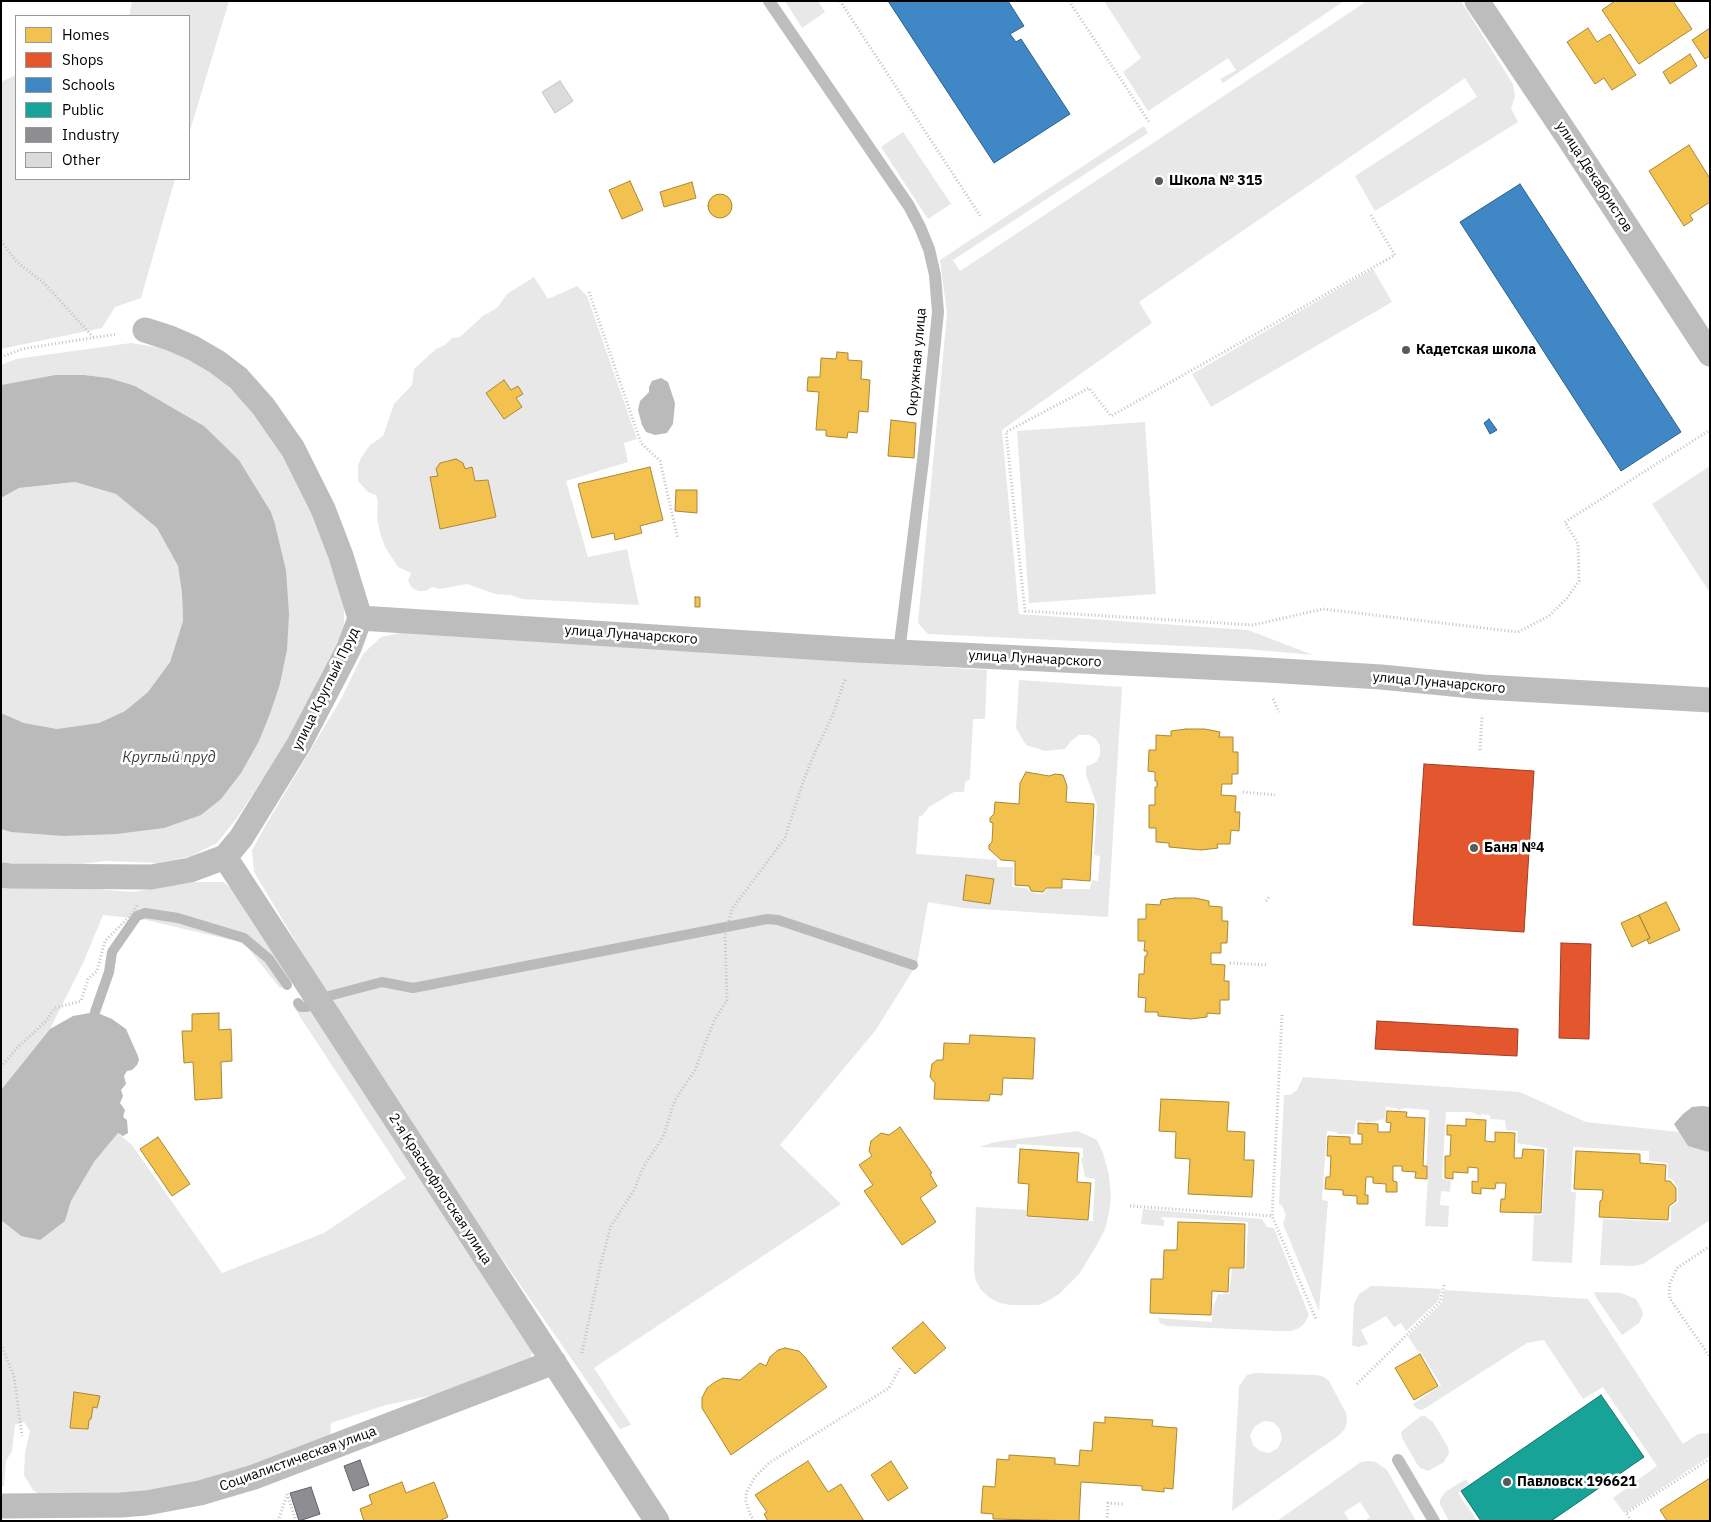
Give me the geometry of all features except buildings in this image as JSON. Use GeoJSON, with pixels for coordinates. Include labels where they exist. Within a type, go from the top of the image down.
{"type":"FeatureCollection","features":[{"type":"Feature","properties":{"kind":"street","name":"улица Декабристов"},"geometry":{"type":"LineString","coordinates":[[1477,1],[1710,354]]}},
{"type":"Feature","properties":{"kind":"street","name":"улица Круглый Пруд"},"geometry":{"type":"LineString","coordinates":[[1,875],[151,877],[190,870],[225,856],[241,838],[299,744],[338,670],[360,618],[341,556],[323,509],[293,449],[264,406],[238,378],[217,362],[178,341],[145,330]]}},
{"type":"Feature","properties":{"kind":"street","name":"улица Луначарского"},"geometry":{"type":"LineString","coordinates":[[360,618],[858,650],[1267,670],[1382,677],[1483,687],[1710,700]]}},
{"type":"Feature","properties":{"kind":"street","name":"2-я Краснофлотская улица"},"geometry":{"type":"LineString","coordinates":[[225,856],[657,1521]]}},
{"type":"Feature","properties":{"kind":"street","name":"Социалистическая улица"},"geometry":{"type":"LineString","coordinates":[[1,1506],[121,1505],[146,1503],[200,1493],[254,1477],[561,1372]]}},
{"type":"Feature","properties":{"kind":"lane","name":"Окружная улица"},"geometry":{"type":"LineString","coordinates":[[768,1],[909,206],[929,249],[935,275],[938,312],[923,460],[899,652]]}},
{"type":"Feature","properties":{"kind":"lane"},"geometry":{"type":"LineString","coordinates":[[1398,1460],[1434,1521]]}},
{"type":"Feature","properties":{"kind":"path"},"geometry":{"type":"LineString","coordinates":[[840,1],[981,217]]}},
{"type":"Feature","properties":{"kind":"path"},"geometry":{"type":"LineString","coordinates":[[1069,1],[1149,122]]}},
{"type":"Feature","properties":{"kind":"path"},"geometry":{"type":"LineString","coordinates":[[1371,215],[1395,255],[1111,416],[1089,388],[1006,432],[1026,611],[1253,624],[1323,609],[1518,632],[1549,616],[1567,598],[1579,581],[1578,544],[1565,522],[1710,430]]}},
{"type":"Feature","properties":{"kind":"path"},"geometry":{"type":"LineString","coordinates":[[1,241],[17,262],[45,284],[93,337]]}},
{"type":"Feature","properties":{"kind":"path"},"geometry":{"type":"LineString","coordinates":[[589,292],[641,443],[660,461],[678,539]]}},
{"type":"Feature","properties":{"kind":"path"},"geometry":{"type":"LineString","coordinates":[[1,357],[22,349],[145,330]]}},
{"type":"Feature","properties":{"kind":"path"},"geometry":{"type":"LineString","coordinates":[[561,1372],[574,1371],[582,1353],[601,1262],[611,1226],[634,1190],[644,1166],[663,1137],[675,1100],[695,1070],[714,1021],[727,1000],[725,936],[732,908],[784,838],[815,752],[832,717],[844,682],[852,673],[858,650]]}},
{"type":"Feature","properties":{"kind":"path"},"geometry":{"type":"LineString","coordinates":[[1243,792],[1275,795]]}},
{"type":"Feature","properties":{"kind":"path"},"geometry":{"type":"LineString","coordinates":[[1,1067],[18,1047],[45,1022],[55,1008],[81,1001],[88,979],[97,971],[105,941],[133,913],[151,877]]}},
{"type":"Feature","properties":{"kind":"path"},"geometry":{"type":"LineString","coordinates":[[1266,901],[1269,897]]}},
{"type":"Feature","properties":{"kind":"path"},"geometry":{"type":"LineString","coordinates":[[1230,963],[1268,965]]}},
{"type":"Feature","properties":{"kind":"path"},"geometry":{"type":"LineString","coordinates":[[1282,1015],[1272,1216],[1316,1319]]}},
{"type":"Feature","properties":{"kind":"path"},"geometry":{"type":"LineString","coordinates":[[1130,1206],[1272,1216]]}},
{"type":"Feature","properties":{"kind":"path"},"geometry":{"type":"LineString","coordinates":[[1710,1246],[1677,1268],[1670,1282],[1669,1293],[1670,1298],[1708,1350],[1710,1357]]}},
{"type":"Feature","properties":{"kind":"path"},"geometry":{"type":"LineString","coordinates":[[1357,1384],[1440,1302],[1444,1285]]}},
{"type":"Feature","properties":{"kind":"path"},"geometry":{"type":"LineString","coordinates":[[1,1344],[14,1376],[22,1436]]}},
{"type":"Feature","properties":{"kind":"path"},"geometry":{"type":"LineString","coordinates":[[754,1521],[746,1501],[746,1493],[755,1477],[768,1462],[889,1388],[900,1368]]}},
{"type":"Feature","properties":{"kind":"path"},"geometry":{"type":"LineString","coordinates":[[1631,1521],[1626,1513],[1710,1459]]}},
{"type":"Feature","properties":{"kind":"path"},"geometry":{"type":"LineString","coordinates":[[286,1489],[296,1521]]}},
{"type":"Feature","properties":{"kind":"path"},"geometry":{"type":"LineString","coordinates":[[278,1521],[288,1494]]}},
{"type":"Feature","properties":{"kind":"path"},"geometry":{"type":"LineString","coordinates":[[1107,1521],[1108,1503],[1123,1504]]}},
{"type":"Feature","properties":{"kind":"shaded area"},"geometry":{"type":"Polygon","coordinates":[[[132,1],[229,1],[190,131],[190,15],[129,15],[132,1]]]}},
{"type":"Feature","properties":{"kind":"shaded area"},"geometry":{"type":"Polygon","coordinates":[[[785,1],[818,1],[825,12],[802,28],[785,1]]]}},
{"type":"Feature","properties":{"kind":"shaded area"},"geometry":{"type":"Polygon","coordinates":[[[1104,1],[1344,1],[1223,83],[1220,79],[1236,70],[1228,58],[1148,111],[1123,72],[1141,58],[1104,1]]]}},
{"type":"Feature","properties":{"kind":"shaded area"},"geometry":{"type":"Polygon","coordinates":[[[1367,1],[1461,1],[1513,84],[1515,96],[1511,108],[1518,122],[1375,211],[1355,176],[1477,97],[1465,78],[1139,302],[1152,323],[1002,430],[1019,614],[1248,630],[1313,655],[1247,649],[928,634],[918,623],[947,314],[940,260],[1144,126],[1148,133],[953,260],[960,271],[1367,1]]]}},
{"type":"Feature","properties":{"kind":"shaded area"},"geometry":{"type":"Polygon","coordinates":[[[15,75],[15,180],[175,180],[141,298],[115,307],[102,328],[1,349],[1,82],[15,75]]]}},
{"type":"Feature","properties":{"kind":"shaded area"},"geometry":{"type":"Polygon","coordinates":[[[903,132],[951,204],[928,219],[881,147],[903,132]]]}},
{"type":"Feature","properties":{"kind":"shaded area"},"geometry":{"type":"Polygon","coordinates":[[[1373,269],[1392,302],[1211,407],[1192,374],[1373,269]]]}},
{"type":"Feature","properties":{"kind":"shaded area"},"geometry":{"type":"Polygon","coordinates":[[[534,277],[548,299],[577,286],[587,296],[637,439],[624,443],[628,462],[566,481],[588,557],[627,549],[639,605],[522,599],[511,595],[495,594],[467,584],[440,589],[432,587],[426,591],[419,591],[412,588],[408,581],[411,573],[398,567],[385,547],[377,517],[378,502],[376,495],[368,492],[358,481],[358,465],[361,458],[370,445],[383,436],[394,404],[412,385],[414,369],[436,349],[445,345],[452,338],[460,337],[483,316],[497,308],[507,294],[534,277]],[[518,386],[511,390],[486,393],[504,419],[522,407],[516,398],[523,394],[518,386]],[[456,459],[441,463],[436,469],[438,476],[430,478],[441,529],[496,517],[488,480],[475,481],[472,467],[465,469],[463,463],[456,459]]]}},
{"type":"Feature","properties":{"kind":"shaded area"},"geometry":{"type":"Polygon","coordinates":[[[131,343],[162,348],[208,367],[273,434],[297,474],[335,576],[344,608],[344,630],[325,679],[237,818],[217,843],[191,856],[159,863],[105,861],[75,865],[1,866],[1,829],[11,832],[271,711],[280,684],[287,650],[286,570],[271,512],[239,460],[204,426],[135,386],[109,378],[84,375],[55,375],[1,385],[1,365],[16,359],[131,343]]]}},
{"type":"Feature","properties":{"kind":"shaded area"},"geometry":{"type":"Polygon","coordinates":[[[1145,422],[1156,594],[1029,603],[1017,431],[1145,422]]]}},
{"type":"Feature","properties":{"kind":"shaded area"},"geometry":{"type":"Polygon","coordinates":[[[1710,466],[1710,593],[1652,504],[1710,466]]]}},
{"type":"Feature","properties":{"kind":"shaded area"},"geometry":{"type":"Polygon","coordinates":[[[75,482],[116,494],[157,528],[178,566],[182,593],[183,621],[170,662],[148,692],[125,711],[99,723],[57,729],[24,723],[1,713],[1,498],[19,488],[75,482]]]}},
{"type":"Feature","properties":{"kind":"shaded area"},"geometry":{"type":"Polygon","coordinates":[[[401,633],[987,670],[985,719],[973,719],[970,779],[965,782],[964,792],[954,792],[929,807],[922,816],[919,816],[916,854],[997,860],[997,867],[1013,867],[1012,887],[1026,888],[1032,893],[1043,894],[1047,889],[1090,889],[1092,880],[1098,881],[1100,856],[1094,855],[1097,805],[1086,775],[1086,766],[1097,761],[1100,755],[1100,746],[1096,739],[1089,735],[1079,735],[1065,749],[1045,751],[1026,745],[1016,728],[1019,680],[1122,687],[1108,917],[964,908],[928,902],[917,964],[875,1031],[780,1145],[841,1204],[594,1368],[631,1425],[620,1429],[379,1081],[254,872],[252,850],[341,699],[363,654],[381,637],[401,633]]]}},
{"type":"Feature","properties":{"kind":"shaded area"},"geometry":{"type":"Polygon","coordinates":[[[193,882],[224,882],[248,906],[294,980],[280,988],[244,943],[142,919],[103,915],[84,961],[50,1029],[1,1090],[1,884],[47,885],[132,892],[193,882]]]}},
{"type":"Feature","properties":{"kind":"shaded area"},"geometry":{"type":"Polygon","coordinates":[[[305,997],[535,1347],[529,1362],[443,1393],[386,1405],[331,1423],[330,1437],[236,1475],[130,1496],[43,1497],[33,1490],[24,1475],[25,1453],[30,1431],[24,1422],[15,1425],[12,1451],[6,1461],[4,1486],[1,1488],[1,1220],[21,1236],[65,1221],[71,1201],[94,1162],[118,1133],[132,1145],[222,1273],[324,1233],[406,1178],[293,1006],[305,997]]]}},
{"type":"Feature","properties":{"kind":"shaded area"},"geometry":{"type":"Polygon","coordinates":[[[1303,1077],[1520,1092],[1586,1122],[1679,1132],[1688,1146],[1708,1152],[1710,1150],[1710,1220],[1643,1264],[1634,1266],[1600,1265],[1603,1219],[1671,1222],[1671,1207],[1678,1202],[1678,1187],[1672,1179],[1668,1178],[1668,1163],[1649,1161],[1649,1151],[1573,1147],[1571,1192],[1576,1192],[1572,1263],[1532,1261],[1534,1215],[1542,1215],[1547,1148],[1517,1143],[1518,1131],[1506,1130],[1505,1120],[1490,1119],[1490,1115],[1481,1114],[1481,1116],[1471,1112],[1446,1112],[1442,1179],[1451,1180],[1450,1192],[1441,1191],[1440,1205],[1449,1206],[1448,1227],[1425,1226],[1429,1110],[1405,1108],[1397,1110],[1397,1108],[1386,1107],[1385,1119],[1366,1123],[1365,1121],[1356,1120],[1354,1134],[1337,1134],[1337,1132],[1327,1131],[1322,1200],[1328,1201],[1319,1311],[1283,1224],[1286,1215],[1279,1204],[1284,1095],[1290,1095],[1297,1090],[1303,1077]]]}},
{"type":"Feature","properties":{"kind":"shaded area"},"geometry":{"type":"Polygon","coordinates":[[[1078,1131],[1097,1140],[1103,1153],[1109,1175],[1111,1196],[1105,1229],[1079,1274],[1059,1294],[1038,1305],[1000,1303],[990,1298],[981,1290],[976,1281],[974,1271],[976,1207],[1026,1210],[1026,1217],[1093,1221],[1095,1179],[1085,1177],[1081,1158],[1083,1158],[1083,1148],[1017,1144],[1016,1148],[979,1147],[995,1142],[1078,1131]]]}},
{"type":"Feature","properties":{"kind":"shaded area"},"geometry":{"type":"Polygon","coordinates":[[[1143,1209],[1262,1219],[1267,1227],[1274,1228],[1309,1315],[1304,1324],[1291,1331],[1277,1331],[1167,1326],[1160,1323],[1158,1318],[1212,1322],[1212,1311],[1218,1294],[1229,1294],[1232,1269],[1246,1269],[1248,1222],[1162,1217],[1164,1226],[1141,1224],[1143,1209]]]}},
{"type":"Feature","properties":{"kind":"shaded area"},"geometry":{"type":"Polygon","coordinates":[[[1371,1286],[1441,1289],[1438,1301],[1406,1331],[1401,1323],[1394,1327],[1386,1316],[1361,1330],[1368,1344],[1359,1347],[1354,1346],[1352,1345],[1354,1304],[1359,1294],[1371,1286]]]}},
{"type":"Feature","properties":{"kind":"shaded area"},"geometry":{"type":"Polygon","coordinates":[[[1444,1290],[1588,1299],[1683,1444],[1698,1434],[1710,1433],[1710,1456],[1624,1513],[1613,1498],[1657,1466],[1603,1387],[1583,1399],[1544,1340],[1527,1343],[1424,1409],[1416,1408],[1413,1404],[1441,1385],[1420,1351],[1418,1352],[1408,1336],[1442,1303],[1444,1290]]]}},
{"type":"Feature","properties":{"kind":"shaded area"},"geometry":{"type":"Polygon","coordinates":[[[1594,1292],[1621,1293],[1636,1299],[1643,1315],[1639,1323],[1622,1335],[1594,1292]]]}},
{"type":"Feature","properties":{"kind":"shaded area"},"geometry":{"type":"Polygon","coordinates":[[[1255,1373],[1317,1375],[1324,1377],[1329,1381],[1346,1413],[1347,1421],[1345,1429],[1338,1436],[1232,1511],[1239,1386],[1247,1375],[1255,1373]],[[1264,1421],[1255,1426],[1250,1435],[1253,1445],[1260,1451],[1269,1453],[1278,1448],[1282,1439],[1280,1429],[1273,1422],[1264,1421]]]}},
{"type":"Feature","properties":{"kind":"shaded area"},"geometry":{"type":"Polygon","coordinates":[[[1421,1416],[1425,1416],[1433,1422],[1448,1447],[1449,1453],[1444,1462],[1428,1471],[1420,1468],[1417,1464],[1401,1433],[1421,1416]]]}},
{"type":"Feature","properties":{"kind":"shaded area"},"geometry":{"type":"Polygon","coordinates":[[[1361,1462],[1376,1462],[1387,1470],[1416,1521],[1365,1521],[1370,1517],[1360,1502],[1344,1512],[1349,1521],[1277,1521],[1361,1462]]]}},
{"type":"Feature","properties":{"kind":"shaded area"},"geometry":{"type":"Polygon","coordinates":[[[1466,1479],[1469,1484],[1458,1493],[1477,1521],[1449,1521],[1440,1504],[1440,1500],[1445,1492],[1466,1479]]]}},
{"type":"Feature","properties":{"kind":"water","name":"Круглый пруд"},"geometry":{"type":"Polygon","coordinates":[[[55,375],[84,375],[109,378],[135,386],[204,426],[239,460],[271,512],[275,524],[286,570],[289,614],[287,650],[280,684],[271,711],[259,741],[241,773],[221,799],[201,815],[164,828],[116,834],[64,836],[11,832],[1,829],[1,713],[24,723],[57,729],[99,723],[125,711],[148,692],[170,662],[183,621],[182,593],[178,566],[157,528],[116,494],[75,482],[19,488],[1,498],[1,385],[55,375]]]}},
{"type":"Feature","properties":{"kind":"water"},"geometry":{"type":"Polygon","coordinates":[[[661,378],[668,382],[675,403],[673,424],[667,433],[655,435],[646,432],[638,410],[640,401],[649,392],[652,381],[661,378]]]}},
{"type":"Feature","properties":{"kind":"water"},"geometry":{"type":"Polygon","coordinates":[[[95,1012],[112,1019],[126,1029],[138,1056],[137,1065],[132,1070],[127,1071],[124,1076],[126,1084],[121,1090],[123,1096],[120,1103],[125,1110],[123,1117],[127,1120],[128,1133],[123,1136],[118,1133],[94,1162],[71,1201],[65,1221],[40,1240],[21,1236],[1,1220],[1,1090],[50,1029],[73,1016],[95,1012]]]}},
{"type":"Feature","properties":{"kind":"water"},"geometry":{"type":"Polygon","coordinates":[[[1692,1107],[1710,1107],[1710,1150],[1708,1152],[1688,1146],[1674,1124],[1692,1107]]]}},
{"type":"Feature","properties":{"kind":"waterway"},"geometry":{"type":"LineString","coordinates":[[95,1012],[109,972],[112,952],[137,916],[145,913],[178,918],[244,938],[269,959],[287,985]]}},
{"type":"Feature","properties":{"kind":"waterway"},"geometry":{"type":"LineString","coordinates":[[329,996],[382,982],[413,988],[767,919],[778,920],[913,965]]}},
{"type":"Feature","properties":{"kind":"waterway"},"geometry":{"type":"LineString","coordinates":[[298,1003],[301,1007],[307,1007]]}},
{"type":"Feature","properties":{"kind":"place","name":"Школа № 315"},"geometry":{"type":"Point","coordinates":[1159,181]}},
{"type":"Feature","properties":{"kind":"place","name":"Кадетская школа"},"geometry":{"type":"Point","coordinates":[1406,350]}},
{"type":"Feature","properties":{"kind":"place","name":"Баня №4"},"geometry":{"type":"Point","coordinates":[1474,848]}},
{"type":"Feature","properties":{"kind":"place","name":"Павловск 196621"},"geometry":{"type":"Point","coordinates":[1507,1482]}}]}
